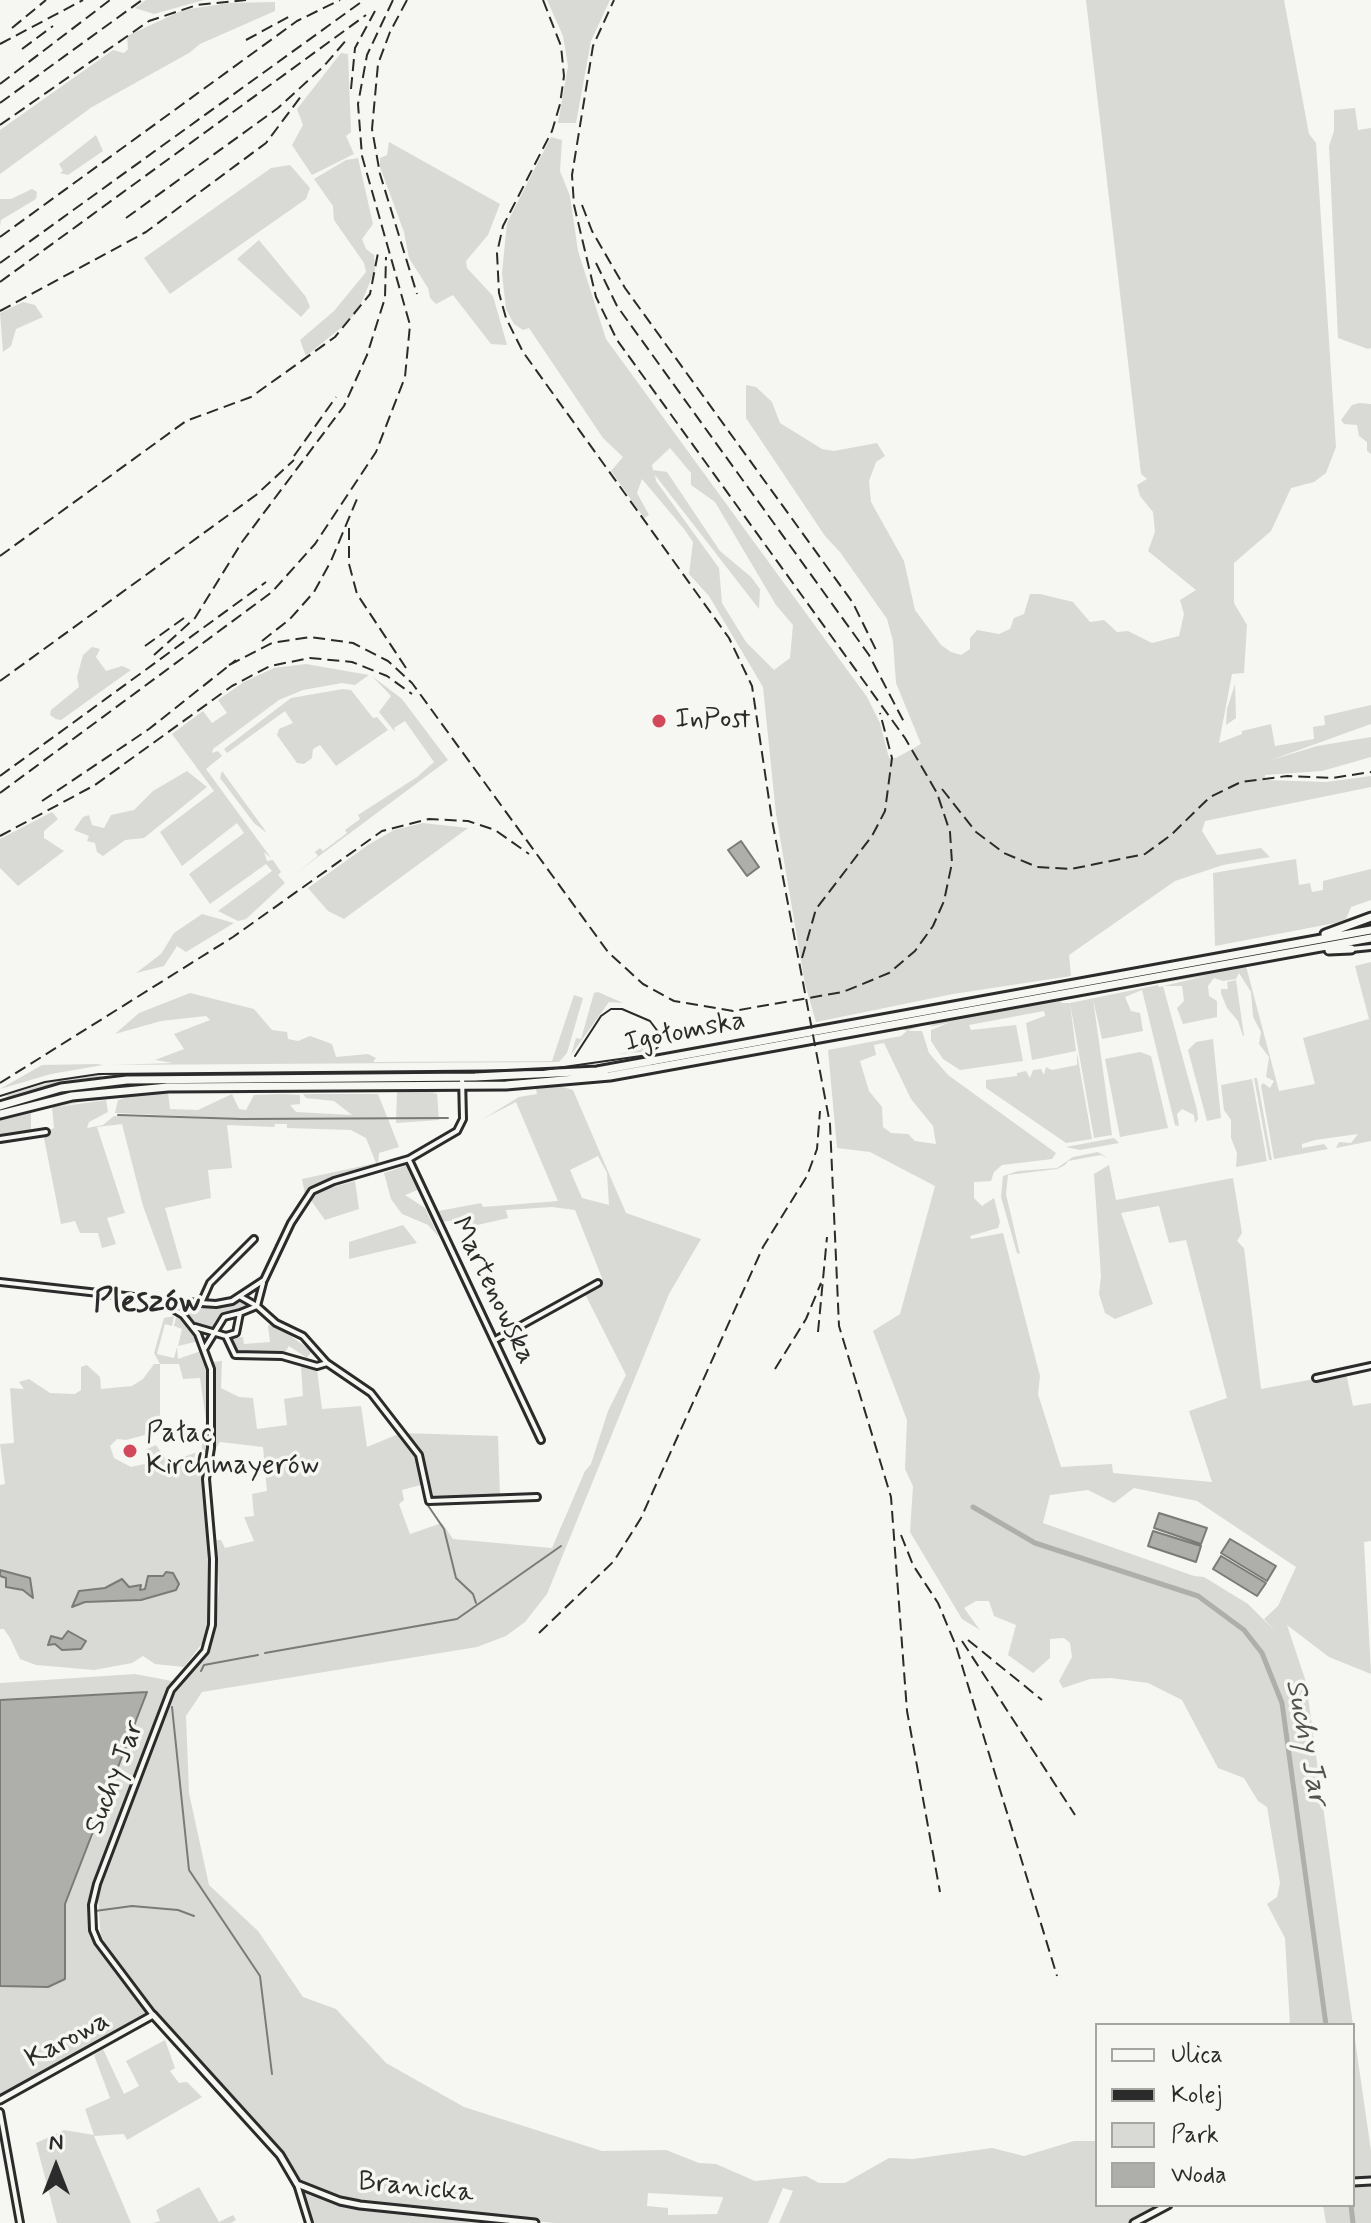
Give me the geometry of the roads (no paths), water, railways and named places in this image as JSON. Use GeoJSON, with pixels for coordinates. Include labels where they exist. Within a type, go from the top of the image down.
{"type":"FeatureCollection","features":[{"type":"Feature","properties":{"kind":"main road"},"geometry":{"type":"LineString","coordinates":[[1290,948],[1371,917]]}},
{"type":"Feature","properties":{"kind":"main road","name":"Igołomska"},"geometry":{"type":"LineString","coordinates":[[0,1114],[60,1098],[154,1087],[462,1081],[607,1070],[898,1021],[1371,930]]}},
{"type":"Feature","properties":{"kind":"main road","name":"Igołomska"},"geometry":{"type":"LineString","coordinates":[[1290,948],[1371,938]]}},
{"type":"Feature","properties":{"kind":"main road"},"geometry":{"type":"LineString","coordinates":[[1290,948],[1351,949]]}},
{"type":"Feature","properties":{"kind":"main road","name":"Igołomska"},"geometry":{"type":"LineString","coordinates":[[0,1106],[61,1088],[119,1081],[462,1081]]}},
{"type":"Feature","properties":{"kind":"street"},"geometry":{"type":"LineString","coordinates":[[1351,949],[1371,947]]}},
{"type":"Feature","properties":{"kind":"street"},"geometry":{"type":"LineString","coordinates":[[257,1306],[264,1280],[291,1223],[312,1191],[334,1181],[409,1159],[459,1128],[463,1116],[462,1081]]}},
{"type":"Feature","properties":{"kind":"street"},"geometry":{"type":"LineString","coordinates":[[0,1139],[46,1132]]}},
{"type":"Feature","properties":{"kind":"street","name":"Martenowska"},"geometry":{"type":"LineString","coordinates":[[409,1159],[541,1440]]}},
{"type":"Feature","properties":{"kind":"street"},"geometry":{"type":"LineString","coordinates":[[201,1303],[210,1283],[254,1239]]}},
{"type":"Feature","properties":{"kind":"street"},"geometry":{"type":"LineString","coordinates":[[0,1282],[216,1304],[241,1297],[264,1280]]}},
{"type":"Feature","properties":{"kind":"street"},"geometry":{"type":"LineString","coordinates":[[495,1340],[598,1283]]}},
{"type":"Feature","properties":{"kind":"street"},"geometry":{"type":"LineString","coordinates":[[241,1297],[276,1323],[303,1336],[327,1363],[371,1393],[397,1431],[419,1455],[429,1501],[537,1497]]}},
{"type":"Feature","properties":{"kind":"street","name":"Suchy Jar"},"geometry":{"type":"LineString","coordinates":[[170,1301],[173,1309],[193,1326],[205,1348],[211,1369],[213,1404],[206,1479],[213,1559],[211,1635],[205,1651],[171,1690],[97,1884],[92,1905],[93,1930],[98,1942],[153,2015],[280,2155],[297,2184],[309,2223]]}},
{"type":"Feature","properties":{"kind":"street"},"geometry":{"type":"LineString","coordinates":[[205,1348],[224,1317],[257,1306]]}},
{"type":"Feature","properties":{"kind":"street"},"geometry":{"type":"LineString","coordinates":[[193,1326],[226,1336],[238,1330],[240,1313]]}},
{"type":"Feature","properties":{"kind":"street"},"geometry":{"type":"LineString","coordinates":[[226,1336],[235,1355],[270,1355],[317,1366],[327,1363]]}},
{"type":"Feature","properties":{"kind":"street"},"geometry":{"type":"LineString","coordinates":[[1316,1378],[1371,1366]]}},
{"type":"Feature","properties":{"kind":"street","name":"Karowa"},"geometry":{"type":"LineString","coordinates":[[0,2100],[153,2015]]}},
{"type":"Feature","properties":{"kind":"street"},"geometry":{"type":"LineString","coordinates":[[0,2112],[20,2223]]}},
{"type":"Feature","properties":{"kind":"street","name":"Branicka"},"geometry":{"type":"LineString","coordinates":[[297,2184],[340,2201],[360,2205],[535,2223]]}},
{"type":"Feature","properties":{"kind":"street"},"geometry":{"type":"LineString","coordinates":[[1134,2223],[1164,2207]]}},
{"type":"Feature","properties":{"kind":"water"},"geometry":{"type":"Polygon","coordinates":[[[741,841],[759,867],[747,876],[728,850],[741,841]]]}},
{"type":"Feature","properties":{"kind":"water"},"geometry":{"type":"Polygon","coordinates":[[[1159,1513],[1207,1528],[1201,1544],[1154,1528],[1159,1513]]]}},
{"type":"Feature","properties":{"kind":"water"},"geometry":{"type":"Polygon","coordinates":[[[1153,1531],[1201,1546],[1196,1562],[1148,1546],[1153,1531]]]}},
{"type":"Feature","properties":{"kind":"water"},"geometry":{"type":"Polygon","coordinates":[[[1230,1539],[1276,1566],[1267,1581],[1221,1553],[1230,1539]]]}},
{"type":"Feature","properties":{"kind":"water"},"geometry":{"type":"Polygon","coordinates":[[[1221,1556],[1266,1583],[1257,1596],[1213,1569],[1221,1556]]]}},
{"type":"Feature","properties":{"kind":"water"},"geometry":{"type":"Polygon","coordinates":[[[0,1570],[30,1578],[33,1598],[23,1590],[6,1587],[6,1578],[0,1576],[0,1570]]]}},
{"type":"Feature","properties":{"kind":"water"},"geometry":{"type":"Polygon","coordinates":[[[166,1572],[173,1573],[179,1584],[176,1590],[141,1600],[85,1602],[72,1607],[79,1591],[105,1588],[122,1579],[129,1587],[141,1585],[140,1590],[145,1589],[148,1576],[163,1576],[166,1572]]]}},
{"type":"Feature","properties":{"kind":"water"},"geometry":{"type":"Polygon","coordinates":[[[68,1631],[86,1641],[81,1649],[62,1650],[55,1644],[48,1645],[51,1636],[62,1639],[68,1631]]]}},
{"type":"Feature","properties":{"kind":"water"},"geometry":{"type":"Polygon","coordinates":[[[147,1692],[65,1904],[65,1979],[48,1987],[0,1986],[0,1700],[147,1692]]]}},
{"type":"Feature","properties":{"kind":"waterway"},"geometry":{"type":"LineString","coordinates":[[118,1115],[242,1119],[448,1118]]}},
{"type":"Feature","properties":{"kind":"waterway"},"geometry":{"type":"LineString","coordinates":[[420,1477],[427,1504],[444,1529],[456,1578],[473,1594],[476,1603]]}},
{"type":"Feature","properties":{"kind":"waterway","name":"Suchy Jar"},"geometry":{"type":"LineString","coordinates":[[973,1507],[1035,1543],[1198,1596],[1244,1630],[1262,1653],[1282,1703],[1326,2023]]}},
{"type":"Feature","properties":{"kind":"waterway"},"geometry":{"type":"LineString","coordinates":[[265,1653],[457,1619],[561,1546]]}},
{"type":"Feature","properties":{"kind":"waterway"},"geometry":{"type":"LineString","coordinates":[[201,1671],[204,1665],[258,1655]]}},
{"type":"Feature","properties":{"kind":"waterway"},"geometry":{"type":"LineString","coordinates":[[172,1707],[189,1870],[260,1976],[272,2074]]}},
{"type":"Feature","properties":{"kind":"waterway"},"geometry":{"type":"LineString","coordinates":[[95,1911],[132,1906],[178,1910],[194,1916]]}},
{"type":"Feature","properties":{"kind":"waterway","name":"Suchy Jar"},"geometry":{"type":"LineString","coordinates":[[1351,2207],[1353,2223]]}},
{"type":"Feature","properties":{"kind":"tram line"},"geometry":{"type":"LineString","coordinates":[[0,1096],[45,1082],[99,1074],[543,1070],[648,1055],[658,1047],[659,1033],[650,1021],[622,1009],[611,1009],[601,1016],[575,1056]]}},
{"type":"Feature","properties":{"kind":"railway"},"geometry":{"type":"LineString","coordinates":[[12,28],[46,0]]}},
{"type":"Feature","properties":{"kind":"railway"},"geometry":{"type":"LineString","coordinates":[[0,44],[83,0]]}},
{"type":"Feature","properties":{"kind":"railway"},"geometry":{"type":"LineString","coordinates":[[0,84],[110,0]]}},
{"type":"Feature","properties":{"kind":"railway"},"geometry":{"type":"LineString","coordinates":[[0,103],[142,0]]}},
{"type":"Feature","properties":{"kind":"railway"},"geometry":{"type":"LineString","coordinates":[[0,125],[149,21],[197,5],[246,0]]}},
{"type":"Feature","properties":{"kind":"railway"},"geometry":{"type":"LineString","coordinates":[[0,237],[297,21],[340,0]]}},
{"type":"Feature","properties":{"kind":"railway"},"geometry":{"type":"LineString","coordinates":[[0,263],[364,0]]}},
{"type":"Feature","properties":{"kind":"railway"},"geometry":{"type":"LineString","coordinates":[[0,793],[272,592],[315,544],[376,452],[405,377],[410,325],[362,156],[358,104],[367,55],[393,0]]}},
{"type":"Feature","properties":{"kind":"railway"},"geometry":{"type":"LineString","coordinates":[[407,0],[378,64],[372,129],[380,174],[417,294]]}},
{"type":"Feature","properties":{"kind":"railway"},"geometry":{"type":"LineString","coordinates":[[543,0],[561,46],[564,76],[560,104],[552,131],[503,226],[497,253],[499,293],[506,318],[523,352],[729,638],[752,686],[772,820],[830,1124],[839,1326],[891,1497],[907,1711],[940,1892]]}},
{"type":"Feature","properties":{"kind":"railway"},"geometry":{"type":"LineString","coordinates":[[229,665],[272,643],[310,637],[353,643],[388,661],[412,683],[608,952],[643,984],[674,1001],[733,1011],[843,992],[889,973],[915,951],[933,926],[944,901],[952,863],[950,832],[937,793],[905,738],[617,340],[596,297],[574,205],[572,175],[593,46],[614,0]]}},
{"type":"Feature","properties":{"kind":"railway"},"geometry":{"type":"LineString","coordinates":[[351,89],[355,48],[375,11]]}},
{"type":"Feature","properties":{"kind":"railway"},"geometry":{"type":"LineString","coordinates":[[0,282],[366,15]]}},
{"type":"Feature","properties":{"kind":"railway"},"geometry":{"type":"LineString","coordinates":[[246,40],[290,16]]}},
{"type":"Feature","properties":{"kind":"railway"},"geometry":{"type":"LineString","coordinates":[[22,49],[53,26]]}},
{"type":"Feature","properties":{"kind":"railway"},"geometry":{"type":"LineString","coordinates":[[126,218],[278,108],[324,66],[348,38]]}},
{"type":"Feature","properties":{"kind":"railway"},"geometry":{"type":"LineString","coordinates":[[0,311],[146,232],[266,143],[302,95]]}},
{"type":"Feature","properties":{"kind":"railway"},"geometry":{"type":"LineString","coordinates":[[582,205],[592,231],[625,288],[853,603],[878,654]]}},
{"type":"Feature","properties":{"kind":"railway"},"geometry":{"type":"LineString","coordinates":[[0,556],[186,421],[251,397],[335,337],[370,294],[378,253]]}},
{"type":"Feature","properties":{"kind":"railway"},"geometry":{"type":"LineString","coordinates":[[154,655],[195,618],[242,542],[344,406],[367,355],[385,298],[386,257]]}},
{"type":"Feature","properties":{"kind":"railway"},"geometry":{"type":"LineString","coordinates":[[596,263],[617,306],[869,655],[905,724]]}},
{"type":"Feature","properties":{"kind":"railway"},"geometry":{"type":"LineString","coordinates":[[294,456],[336,397]]}},
{"type":"Feature","properties":{"kind":"railway"},"geometry":{"type":"LineString","coordinates":[[0,681],[256,495],[294,460]]}},
{"type":"Feature","properties":{"kind":"railway"},"geometry":{"type":"LineString","coordinates":[[262,641],[290,619],[314,592],[331,561],[359,494]]}},
{"type":"Feature","properties":{"kind":"railway"},"geometry":{"type":"LineString","coordinates":[[349,528],[349,564],[357,594],[406,668]]}},
{"type":"Feature","properties":{"kind":"railway"},"geometry":{"type":"LineString","coordinates":[[0,776],[266,582]]}},
{"type":"Feature","properties":{"kind":"railway"},"geometry":{"type":"LineString","coordinates":[[145,646],[184,618]]}},
{"type":"Feature","properties":{"kind":"railway"},"geometry":{"type":"LineString","coordinates":[[0,836],[95,785],[232,686],[270,666],[310,658],[352,662],[387,676],[412,694]]}},
{"type":"Feature","properties":{"kind":"railway"},"geometry":{"type":"LineString","coordinates":[[42,801],[149,729],[236,660]]}},
{"type":"Feature","properties":{"kind":"railway"},"geometry":{"type":"LineString","coordinates":[[802,958],[816,909],[872,836],[885,811],[892,758],[880,713]]}},
{"type":"Feature","properties":{"kind":"railway"},"geometry":{"type":"LineString","coordinates":[[942,789],[976,832],[1004,853],[1037,867],[1071,869],[1145,854],[1171,835],[1210,797],[1241,782],[1287,776],[1332,778],[1371,772]]}},
{"type":"Feature","properties":{"kind":"railway"},"geometry":{"type":"LineString","coordinates":[[0,1083],[233,937],[382,831],[429,819],[468,821],[495,830],[529,854]]}},
{"type":"Feature","properties":{"kind":"railway"},"geometry":{"type":"LineString","coordinates":[[539,1633],[614,1561],[641,1518],[763,1247],[807,1176],[817,1149],[820,1111]]}},
{"type":"Feature","properties":{"kind":"railway"},"geometry":{"type":"LineString","coordinates":[[818,1332],[827,1237]]}},
{"type":"Feature","properties":{"kind":"railway"},"geometry":{"type":"LineString","coordinates":[[775,1369],[806,1319],[821,1283]]}},
{"type":"Feature","properties":{"kind":"railway"},"geometry":{"type":"LineString","coordinates":[[901,1535],[913,1565],[938,1603],[956,1646],[1057,1976]]}},
{"type":"Feature","properties":{"kind":"railway"},"geometry":{"type":"LineString","coordinates":[[968,1640],[1042,1700]]}},
{"type":"Feature","properties":{"kind":"railway"},"geometry":{"type":"LineString","coordinates":[[962,1641],[1075,1815]]}},
{"type":"Feature","properties":{"kind":"place","name":"InPost"},"geometry":{"type":"Point","coordinates":[659,721]}},
{"type":"Feature","properties":{"kind":"place","name":"Pałac Kirchmayerów"},"geometry":{"type":"Point","coordinates":[130,1451]}},
{"type":"Feature","properties":{"kind":"district","name":"Pleszów"},"geometry":{"type":"Point","coordinates":[147,1303]}}]}
